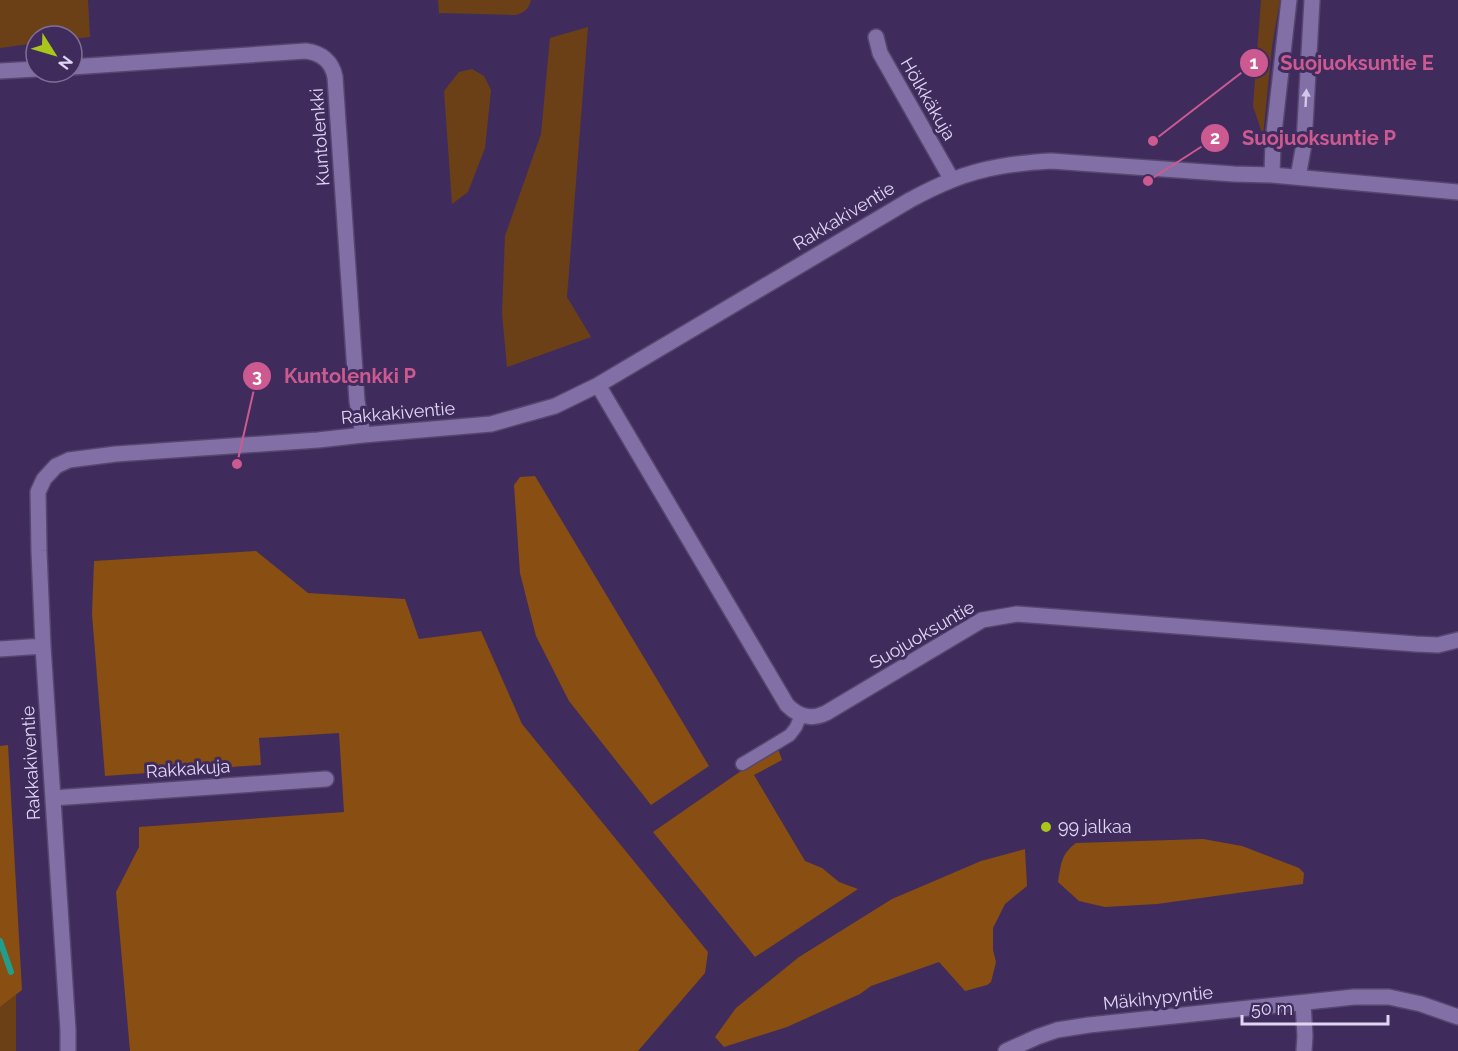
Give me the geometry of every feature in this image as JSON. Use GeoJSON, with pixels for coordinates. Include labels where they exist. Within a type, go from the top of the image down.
{"type":"FeatureCollection","features":[{"type":"Feature","properties":{"kind":"street"},"geometry":{"type":"LineString","coordinates":[[1272,175],[1273,141],[1289,0]]}},
{"type":"Feature","properties":{"kind":"street"},"geometry":{"type":"LineString","coordinates":[[1312,0],[1304,144],[1298,177],[1458,192]]}},
{"type":"Feature","properties":{"kind":"street","name":"Hölkkäkuja"},"geometry":{"type":"LineString","coordinates":[[876,37],[880,53],[952,180]]}},
{"type":"Feature","properties":{"kind":"street","name":"Kuntolenkki"},"geometry":{"type":"LineString","coordinates":[[84,66],[306,51],[320,55],[329,63],[334,70],[335,77],[357,401],[363,435]]}},
{"type":"Feature","properties":{"kind":"street"},"geometry":{"type":"LineString","coordinates":[[0,71],[24,70]]}},
{"type":"Feature","properties":{"kind":"street","name":"Rakkakiventie"},"geometry":{"type":"LineString","coordinates":[[68,1051],[39,551],[38,492],[44,479],[56,466],[69,460],[116,454],[318,440],[491,424],[555,406],[598,385],[910,200],[952,180],[985,169],[1022,162],[1051,161],[1298,177]]}},
{"type":"Feature","properties":{"kind":"street"},"geometry":{"type":"LineString","coordinates":[[598,385],[787,705],[801,715]]}},
{"type":"Feature","properties":{"kind":"street","name":"Suojuoksuntie"},"geometry":{"type":"LineString","coordinates":[[801,715],[809,718],[819,717],[982,620],[1017,614],[1416,645],[1438,645],[1458,640]]}},
{"type":"Feature","properties":{"kind":"street"},"geometry":{"type":"LineString","coordinates":[[0,649],[43,646]]}},
{"type":"Feature","properties":{"kind":"street","name":"Rakkakuja"},"geometry":{"type":"LineString","coordinates":[[52,798],[326,779]]}},
{"type":"Feature","properties":{"kind":"street","name":"Mäkihypyntie"},"geometry":{"type":"LineString","coordinates":[[1011,1050],[1057,1030],[1089,1025],[1354,997],[1389,997],[1421,1004],[1458,1017]]}},
{"type":"Feature","properties":{"kind":"street"},"geometry":{"type":"LineString","coordinates":[[1304,1002],[1304,1051]]}},
{"type":"Feature","properties":{"kind":"lane"},"geometry":{"type":"LineString","coordinates":[[742,764],[790,735],[796,728],[801,715]]}},
{"type":"Feature","properties":{"kind":"shaded area"},"geometry":{"type":"Polygon","coordinates":[[[0,0],[88,0],[90,37],[84,38],[84,24],[24,24],[24,45],[0,48],[0,0]]]}},
{"type":"Feature","properties":{"kind":"shaded area"},"geometry":{"type":"Polygon","coordinates":[[[438,0],[531,0],[526,10],[515,15],[439,13],[438,0]]]}},
{"type":"Feature","properties":{"kind":"shaded area"},"geometry":{"type":"Polygon","coordinates":[[[1261,0],[1280,0],[1272,46],[1263,136],[1253,106],[1261,0]]]}},
{"type":"Feature","properties":{"kind":"shaded area"},"geometry":{"type":"Polygon","coordinates":[[[588,27],[567,297],[591,337],[507,367],[502,313],[505,236],[541,134],[550,38],[588,27]]]}},
{"type":"Feature","properties":{"kind":"shaded area"},"geometry":{"type":"Polygon","coordinates":[[[472,69],[484,76],[491,90],[485,148],[468,192],[452,204],[444,91],[459,72],[472,69]]]}},
{"type":"Feature","properties":{"kind":"shaded area"},"geometry":{"type":"Polygon","coordinates":[[[535,476],[709,766],[651,805],[569,701],[536,636],[520,573],[514,485],[520,477],[535,476]]]}},
{"type":"Feature","properties":{"kind":"shaded area"},"geometry":{"type":"Polygon","coordinates":[[[256,551],[308,593],[405,599],[419,639],[481,631],[522,724],[708,952],[705,973],[638,1051],[130,1051],[116,892],[139,847],[139,827],[344,812],[339,733],[259,738],[261,765],[105,776],[92,614],[94,561],[256,551]]]}},
{"type":"Feature","properties":{"kind":"shaded area"},"geometry":{"type":"Polygon","coordinates":[[[8,745],[22,990],[0,1007],[0,746],[8,745]]]}},
{"type":"Feature","properties":{"kind":"shaded area"},"geometry":{"type":"Polygon","coordinates":[[[777,746],[782,760],[754,775],[805,861],[822,868],[839,882],[858,889],[755,957],[653,832],[777,746]]]}},
{"type":"Feature","properties":{"kind":"shaded area"},"geometry":{"type":"Polygon","coordinates":[[[1203,839],[1242,846],[1299,868],[1304,873],[1303,884],[1157,904],[1105,907],[1079,901],[1058,882],[1065,855],[1076,843],[1203,839]]]}},
{"type":"Feature","properties":{"kind":"shaded area"},"geometry":{"type":"Polygon","coordinates":[[[1025,849],[1027,886],[1005,904],[993,928],[993,950],[996,962],[991,982],[987,985],[965,991],[939,962],[871,986],[860,994],[787,1027],[724,1047],[715,1037],[736,1008],[799,957],[892,899],[981,861],[1025,849]]]}},
{"type":"Feature","properties":{"kind":"shaded area"},"geometry":{"type":"Polygon","coordinates":[[[16,994],[16,1051],[0,1051],[0,1007],[16,994]]]}},
{"type":"Feature","properties":{"kind":"waterway"},"geometry":{"type":"LineString","coordinates":[[0,941],[11,972]]}},
{"type":"Feature","properties":{"kind":"place","name":"Suojuoksuntie E"},"geometry":{"type":"Point","coordinates":[1153,141]}},
{"type":"Feature","properties":{"kind":"place","name":"Suojuoksuntie P"},"geometry":{"type":"Point","coordinates":[1148,181]}},
{"type":"Feature","properties":{"kind":"place","name":"Kuntolenkki P"},"geometry":{"type":"Point","coordinates":[237,464]}},
{"type":"Feature","properties":{"kind":"place","name":"99 jalkaa"},"geometry":{"type":"Point","coordinates":[1046,827]}}]}
